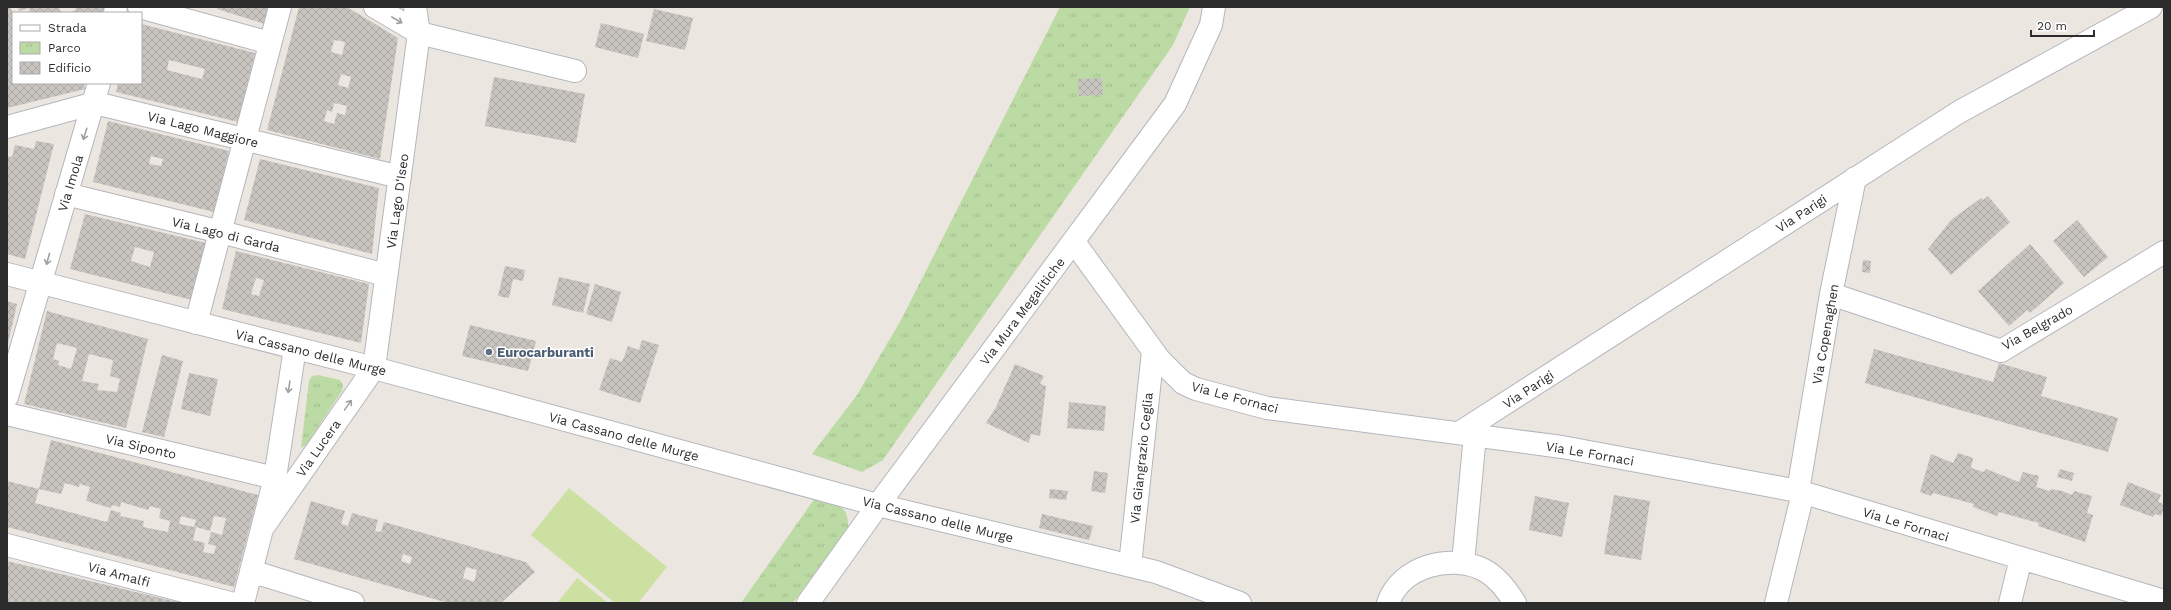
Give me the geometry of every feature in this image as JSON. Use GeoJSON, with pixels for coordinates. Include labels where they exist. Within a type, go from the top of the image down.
{"type":"FeatureCollection","features":[{"type":"Feature","properties":{"kind":"street"},"geometry":{"type":"LineString","coordinates":[[139,7],[270,44]]}},
{"type":"Feature","properties":{"kind":"street"},"geometry":{"type":"LineString","coordinates":[[196,323],[246,140],[280,7]]}},
{"type":"Feature","properties":{"kind":"street"},"geometry":{"type":"LineString","coordinates":[[375,7],[419,33],[575,71]]}},
{"type":"Feature","properties":{"kind":"street","name":"Via Lago D'Iseo"},"geometry":{"type":"LineString","coordinates":[[374,368],[419,33],[415,7]]}},
{"type":"Feature","properties":{"kind":"street","name":"Via Mura Megalitiche"},"geometry":{"type":"LineString","coordinates":[[808,603],[878,505],[1074,242],[1174,104],[1211,25],[1214,7]]}},
{"type":"Feature","properties":{"kind":"street","name":"Via Parigi"},"geometry":{"type":"LineString","coordinates":[[1467,434],[1855,178],[1959,112],[2151,7]]}},
{"type":"Feature","properties":{"kind":"street","name":"Via Lago Maggiore"},"geometry":{"type":"LineString","coordinates":[[7,126],[97,93],[246,140],[400,177]]}},
{"type":"Feature","properties":{"kind":"street","name":"Via Imola"},"geometry":{"type":"LineString","coordinates":[[7,397],[97,93]]}},
{"type":"Feature","properties":{"kind":"street","name":"Via Copenaghen"},"geometry":{"type":"LineString","coordinates":[[1776,603],[1800,492],[1831,294],[1855,178]]}},
{"type":"Feature","properties":{"kind":"street","name":"Via Lago di Garda"},"geometry":{"type":"LineString","coordinates":[[66,194],[386,275]]}},
{"type":"Feature","properties":{"kind":"street","name":"Via Le Fornaci"},"geometry":{"type":"LineString","coordinates":[[1074,242],[1152,351],[1183,383],[1196,389],[1267,408],[1562,447],[1800,492],[2021,558],[2161,597]]}},
{"type":"Feature","properties":{"kind":"street","name":"Via Belgrado"},"geometry":{"type":"LineString","coordinates":[[1831,294],[2000,351],[2164,252]]}},
{"type":"Feature","properties":{"kind":"street","name":"Via Cassano delle Murge"},"geometry":{"type":"LineString","coordinates":[[7,274],[374,368],[878,505],[1130,565],[1156,572],[1240,603]]}},
{"type":"Feature","properties":{"kind":"street","name":"Via Lucera"},"geometry":{"type":"LineString","coordinates":[[242,603],[274,478],[295,348]]}},
{"type":"Feature","properties":{"kind":"street","name":"Via Giangrazio Ceglia"},"geometry":{"type":"LineString","coordinates":[[1130,565],[1152,351]]}},
{"type":"Feature","properties":{"kind":"street","name":"Via Lucera"},"geometry":{"type":"LineString","coordinates":[[262,529],[374,368]]}},
{"type":"Feature","properties":{"kind":"street","name":"Via Siponto"},"geometry":{"type":"LineString","coordinates":[[7,414],[274,478]]}},
{"type":"Feature","properties":{"kind":"street"},"geometry":{"type":"LineString","coordinates":[[1463,562],[1467,434]]}},
{"type":"Feature","properties":{"kind":"street","name":"Via Amalfi"},"geometry":{"type":"LineString","coordinates":[[7,545],[230,603]]}},
{"type":"Feature","properties":{"kind":"street"},"geometry":{"type":"LineString","coordinates":[[2010,603],[2021,558]]}},
{"type":"Feature","properties":{"kind":"street"},"geometry":{"type":"LineString","coordinates":[[1388,603],[1401,582],[1419,569],[1441,562],[1463,562],[1484,570],[1502,584],[1515,603]]}},
{"type":"Feature","properties":{"kind":"street"},"geometry":{"type":"LineString","coordinates":[[251,571],[353,603]]}},
{"type":"Feature","properties":{"kind":"green space"},"geometry":{"type":"Polygon","coordinates":[[[1060,7],[1190,7],[1173,45],[883,460],[862,472],[812,454],[857,395],[901,320],[1060,7]]]}},
{"type":"Feature","properties":{"kind":"green space"},"geometry":{"type":"Polygon","coordinates":[[[318,375],[340,380],[343,385],[342,391],[306,445],[301,448],[309,381],[312,376],[318,375]]]}},
{"type":"Feature","properties":{"kind":"green space"},"geometry":{"type":"Polygon","coordinates":[[[569,488],[667,567],[638,603],[615,603],[531,535],[569,488]]]}},
{"type":"Feature","properties":{"kind":"green space"},"geometry":{"type":"Polygon","coordinates":[[[815,498],[834,504],[843,509],[848,520],[848,528],[793,603],[741,603],[815,498]]]}},
{"type":"Feature","properties":{"kind":"green space"},"geometry":{"type":"Polygon","coordinates":[[[577,578],[608,603],[557,603],[577,578]]]}},
{"type":"Feature","properties":{"kind":"building"},"geometry":{"type":"Polygon","coordinates":[[[7,7],[11,7],[12,84],[84,84],[85,89],[7,108],[7,7]]]}},
{"type":"Feature","properties":{"kind":"building"},"geometry":{"type":"Polygon","coordinates":[[[18,7],[59,7],[61,12],[30,12],[29,8],[19,11],[18,7]]]}},
{"type":"Feature","properties":{"kind":"building"},"geometry":{"type":"Polygon","coordinates":[[[75,7],[108,7],[107,12],[71,12],[76,10],[75,7]]]}},
{"type":"Feature","properties":{"kind":"building"},"geometry":{"type":"Polygon","coordinates":[[[217,7],[270,7],[265,24],[217,9],[217,7]]]}},
{"type":"Feature","properties":{"kind":"building"},"geometry":{"type":"Polygon","coordinates":[[[299,7],[347,7],[398,38],[380,159],[267,130],[299,7]],[[334,40],[331,52],[342,55],[345,42],[334,40]],[[341,74],[338,85],[348,88],[351,77],[341,74]],[[334,103],[332,112],[327,110],[324,121],[334,124],[337,113],[345,115],[347,106],[334,103]]]}},
{"type":"Feature","properties":{"kind":"building"},"geometry":{"type":"Polygon","coordinates":[[[654,9],[693,18],[685,50],[646,41],[654,9]]]}},
{"type":"Feature","properties":{"kind":"building"},"geometry":{"type":"Polygon","coordinates":[[[601,23],[644,34],[638,58],[595,47],[601,23]]]}},
{"type":"Feature","properties":{"kind":"building"},"geometry":{"type":"Polygon","coordinates":[[[142,24],[255,53],[238,122],[116,92],[118,84],[142,84],[142,24]],[[169,60],[167,70],[202,79],[205,69],[169,60]]]}},
{"type":"Feature","properties":{"kind":"building"},"geometry":{"type":"Polygon","coordinates":[[[494,77],[585,94],[576,143],[485,126],[494,77]]]}},
{"type":"Feature","properties":{"kind":"building"},"geometry":{"type":"Polygon","coordinates":[[[1102,78],[1103,95],[1079,96],[1078,79],[1102,78]]]}},
{"type":"Feature","properties":{"kind":"building"},"geometry":{"type":"Polygon","coordinates":[[[108,121],[229,151],[214,212],[93,182],[108,121]],[[151,156],[149,164],[161,166],[163,159],[151,156]]]}},
{"type":"Feature","properties":{"kind":"building"},"geometry":{"type":"Polygon","coordinates":[[[36,141],[54,144],[25,259],[7,254],[7,156],[12,157],[15,145],[34,149],[36,141]]]}},
{"type":"Feature","properties":{"kind":"building"},"geometry":{"type":"Polygon","coordinates":[[[260,159],[379,188],[372,254],[244,220],[260,159]]]}},
{"type":"Feature","properties":{"kind":"building"},"geometry":{"type":"Polygon","coordinates":[[[1988,196],[2010,222],[1951,275],[1928,249],[1951,220],[1981,198],[1983,200],[1988,196]]]}},
{"type":"Feature","properties":{"kind":"building"},"geometry":{"type":"Polygon","coordinates":[[[85,214],[206,243],[192,300],[70,269],[85,214]],[[135,247],[131,261],[150,267],[154,252],[135,247]]]}},
{"type":"Feature","properties":{"kind":"building"},"geometry":{"type":"Polygon","coordinates":[[[2077,220],[2108,257],[2084,277],[2053,241],[2077,220]]]}},
{"type":"Feature","properties":{"kind":"building"},"geometry":{"type":"Polygon","coordinates":[[[2030,244],[2064,283],[2030,313],[2027,310],[2009,326],[1978,291],[2030,244]]]}},
{"type":"Feature","properties":{"kind":"building"},"geometry":{"type":"Polygon","coordinates":[[[236,251],[369,284],[361,343],[222,309],[236,251]],[[256,278],[251,294],[259,296],[264,280],[256,278]]]}},
{"type":"Feature","properties":{"kind":"building"},"geometry":{"type":"Polygon","coordinates":[[[1863,260],[1871,261],[1870,273],[1862,272],[1863,260]]]}},
{"type":"Feature","properties":{"kind":"building"},"geometry":{"type":"Polygon","coordinates":[[[505,266],[525,270],[523,281],[513,279],[509,298],[498,296],[505,266]]]}},
{"type":"Feature","properties":{"kind":"building"},"geometry":{"type":"Polygon","coordinates":[[[559,277],[590,284],[583,313],[552,305],[559,277]]]}},
{"type":"Feature","properties":{"kind":"building"},"geometry":{"type":"Polygon","coordinates":[[[595,284],[621,292],[612,322],[586,314],[595,284]]]}},
{"type":"Feature","properties":{"kind":"building"},"geometry":{"type":"Polygon","coordinates":[[[7,301],[17,304],[8,343],[7,343],[7,301]]]}},
{"type":"Feature","properties":{"kind":"building"},"geometry":{"type":"Polygon","coordinates":[[[47,311],[148,339],[126,428],[24,404],[47,311]],[[57,343],[53,359],[59,361],[58,365],[71,369],[77,348],[57,343]],[[89,354],[82,381],[99,384],[97,390],[117,392],[120,379],[110,376],[113,360],[89,354]]]}},
{"type":"Feature","properties":{"kind":"building"},"geometry":{"type":"Polygon","coordinates":[[[470,325],[536,341],[528,371],[462,356],[470,325]]]}},
{"type":"Feature","properties":{"kind":"building"},"geometry":{"type":"Polygon","coordinates":[[[642,340],[659,345],[640,403],[599,390],[610,358],[622,362],[628,346],[639,350],[642,340]]]}},
{"type":"Feature","properties":{"kind":"building"},"geometry":{"type":"Polygon","coordinates":[[[1874,349],[1993,382],[1999,363],[2047,377],[2041,396],[2118,418],[2108,452],[1865,383],[1874,349]]]}},
{"type":"Feature","properties":{"kind":"building"},"geometry":{"type":"Polygon","coordinates":[[[162,355],[183,361],[164,437],[142,432],[162,355]]]}},
{"type":"Feature","properties":{"kind":"building"},"geometry":{"type":"Polygon","coordinates":[[[1015,364],[1044,376],[1040,384],[1046,386],[1040,436],[1031,434],[1029,443],[986,423],[996,407],[1015,364]]]}},
{"type":"Feature","properties":{"kind":"building"},"geometry":{"type":"Polygon","coordinates":[[[189,373],[218,379],[210,416],[181,409],[189,373]]]}},
{"type":"Feature","properties":{"kind":"building"},"geometry":{"type":"Polygon","coordinates":[[[1069,402],[1106,406],[1104,431],[1067,428],[1069,402]]]}},
{"type":"Feature","properties":{"kind":"building"},"geometry":{"type":"Polygon","coordinates":[[[51,440],[258,495],[234,587],[7,527],[7,481],[39,489],[51,440]],[[65,483],[61,494],[39,489],[35,503],[107,522],[111,510],[121,513],[120,516],[144,521],[143,527],[168,532],[170,521],[159,518],[161,509],[150,506],[148,510],[121,502],[120,507],[112,505],[111,508],[86,501],[90,487],[80,484],[79,487],[65,483]],[[181,516],[179,524],[194,527],[196,520],[181,516]],[[214,516],[210,531],[196,527],[193,540],[205,543],[203,552],[214,554],[216,546],[208,544],[211,532],[222,535],[226,518],[214,516]]]}},
{"type":"Feature","properties":{"kind":"building"},"geometry":{"type":"Polygon","coordinates":[[[1958,453],[1973,458],[1971,468],[1984,472],[1986,469],[2019,482],[2023,472],[2039,476],[2036,487],[2050,491],[2051,489],[2062,491],[2072,495],[2074,491],[2092,496],[2087,513],[2093,515],[2085,542],[2038,526],[2039,523],[1999,512],[1997,516],[1973,507],[1974,504],[1933,493],[1931,496],[1920,492],[1931,454],[1953,463],[1958,453]]]}},
{"type":"Feature","properties":{"kind":"building"},"geometry":{"type":"Polygon","coordinates":[[[2060,469],[2074,473],[2072,481],[2057,477],[2060,469]]]}},
{"type":"Feature","properties":{"kind":"building"},"geometry":{"type":"Polygon","coordinates":[[[1094,471],[1108,473],[1105,493],[1091,491],[1094,471]]]}},
{"type":"Feature","properties":{"kind":"building"},"geometry":{"type":"Polygon","coordinates":[[[2128,482],[2161,495],[2158,502],[2164,504],[2164,507],[2161,516],[2155,514],[2153,517],[2120,505],[2128,482]]]}},
{"type":"Feature","properties":{"kind":"building"},"geometry":{"type":"Polygon","coordinates":[[[1050,489],[1068,491],[1066,500],[1049,498],[1050,489]]]}},
{"type":"Feature","properties":{"kind":"building"},"geometry":{"type":"Polygon","coordinates":[[[1614,495],[1650,501],[1641,560],[1604,554],[1614,495]]]}},
{"type":"Feature","properties":{"kind":"building"},"geometry":{"type":"Polygon","coordinates":[[[1535,496],[1569,503],[1562,537],[1529,530],[1535,496]]]}},
{"type":"Feature","properties":{"kind":"building"},"geometry":{"type":"Polygon","coordinates":[[[311,501],[345,511],[341,524],[348,526],[352,513],[378,520],[375,531],[381,532],[384,522],[526,562],[535,572],[501,603],[448,603],[294,559],[311,501]],[[403,554],[401,561],[410,564],[412,557],[403,554]],[[466,567],[463,578],[474,582],[477,570],[466,567]]]}},
{"type":"Feature","properties":{"kind":"building"},"geometry":{"type":"Polygon","coordinates":[[[1042,514],[1093,526],[1089,540],[1039,528],[1042,514]]]}},
{"type":"Feature","properties":{"kind":"building"},"geometry":{"type":"Polygon","coordinates":[[[7,561],[177,602],[7,603],[7,561]]]}},
{"type":"Feature","properties":{"kind":"place","name":"Eurocarburanti"},"geometry":{"type":"Point","coordinates":[489,352]}}]}
